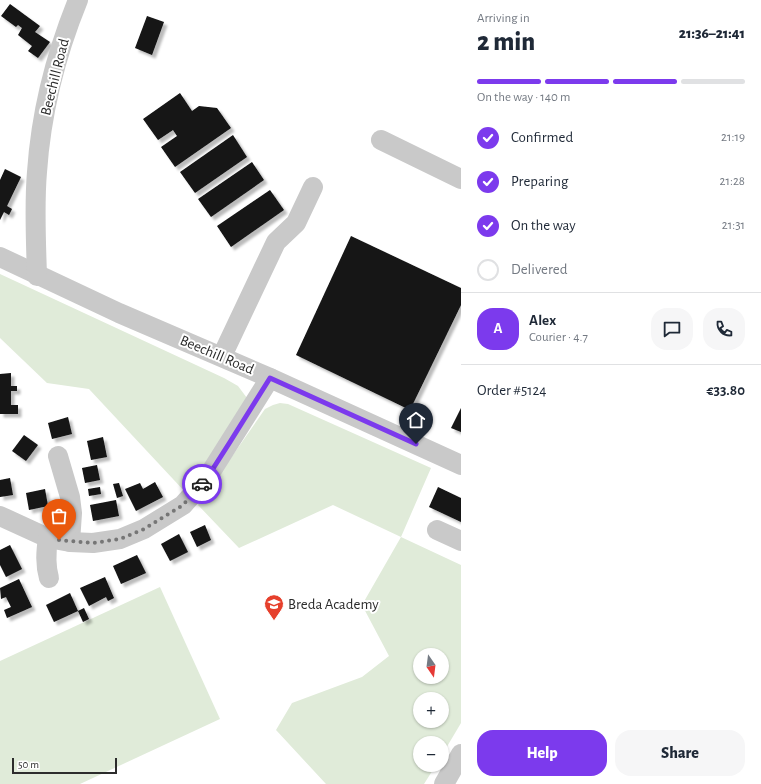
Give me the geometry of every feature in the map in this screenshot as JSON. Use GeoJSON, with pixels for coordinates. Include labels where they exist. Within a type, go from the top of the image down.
{"type":"FeatureCollection","features":[{"type":"Feature","properties":{"kind":"street","name":"Beechill Road"},"geometry":{"type":"LineString","coordinates":[[37,276],[36,189],[43,121],[55,66],[78,0]]}},
{"type":"Feature","properties":{"kind":"street"},"geometry":{"type":"LineString","coordinates":[[381,140],[461,179]]}},
{"type":"Feature","properties":{"kind":"street"},"geometry":{"type":"LineString","coordinates":[[222,356],[276,242],[296,223],[312,187]]}},
{"type":"Feature","properties":{"kind":"street","name":"Beechill Road"},"geometry":{"type":"LineString","coordinates":[[0,257],[37,276],[118,313],[222,356],[461,465]]}},
{"type":"Feature","properties":{"kind":"street"},"geometry":{"type":"LineString","coordinates":[[0,516],[48,538],[70,542],[93,543],[120,539],[144,529],[183,505],[207,478],[270,378]]}},
{"type":"Feature","properties":{"kind":"street"},"geometry":{"type":"LineString","coordinates":[[58,456],[70,496],[72,513],[70,542]]}},
{"type":"Feature","properties":{"kind":"street"},"geometry":{"type":"LineString","coordinates":[[437,530],[461,541]]}},
{"type":"Feature","properties":{"kind":"street"},"geometry":{"type":"LineString","coordinates":[[48,538],[46,570],[49,578]]}},
{"type":"Feature","properties":{"kind":"street"},"geometry":{"type":"LineString","coordinates":[[444,784],[461,754]]}},
{"type":"Feature","properties":{"kind":"green space"},"geometry":{"type":"Polygon","coordinates":[[[0,274],[224,378],[238,386],[247,398],[187,494],[89,389],[47,383],[0,338],[0,274]]]}},
{"type":"Feature","properties":{"kind":"green space"},"geometry":{"type":"Polygon","coordinates":[[[280,403],[288,404],[431,468],[401,537],[333,505],[239,548],[198,505],[265,409],[280,403]]]}},
{"type":"Feature","properties":{"kind":"green space"},"geometry":{"type":"Polygon","coordinates":[[[401,537],[461,565],[461,723],[449,743],[449,736],[413,736],[413,772],[432,772],[424,784],[326,784],[276,730],[292,703],[362,677],[389,656],[362,605],[401,537]]]}},
{"type":"Feature","properties":{"kind":"green space"},"geometry":{"type":"Polygon","coordinates":[[[160,587],[220,719],[80,784],[0,784],[0,661],[160,587]]]}},
{"type":"Feature","properties":{"kind":"building"},"geometry":{"type":"Polygon","coordinates":[[[10,4],[40,26],[35,32],[50,42],[38,58],[28,51],[32,46],[18,35],[22,28],[18,25],[16,27],[1,16],[10,4]]]}},
{"type":"Feature","properties":{"kind":"building"},"geometry":{"type":"Polygon","coordinates":[[[147,16],[164,22],[152,55],[135,48],[147,16]]]}},
{"type":"Feature","properties":{"kind":"building"},"geometry":{"type":"Polygon","coordinates":[[[180,93],[192,111],[199,106],[217,108],[231,128],[175,167],[161,147],[177,136],[173,130],[158,140],[143,119],[180,93]]]}},
{"type":"Feature","properties":{"kind":"building"},"geometry":{"type":"Polygon","coordinates":[[[233,135],[247,157],[195,193],[180,172],[233,135]]]}},
{"type":"Feature","properties":{"kind":"building"},"geometry":{"type":"Polygon","coordinates":[[[252,162],[264,180],[211,217],[198,199],[252,162]]]}},
{"type":"Feature","properties":{"kind":"building"},"geometry":{"type":"Polygon","coordinates":[[[5,169],[21,177],[7,206],[12,209],[9,215],[4,212],[0,220],[0,180],[5,169]]]}},
{"type":"Feature","properties":{"kind":"building"},"geometry":{"type":"Polygon","coordinates":[[[270,190],[284,210],[231,247],[217,226],[270,190]]]}},
{"type":"Feature","properties":{"kind":"building"},"geometry":{"type":"Polygon","coordinates":[[[351,236],[461,288],[461,305],[410,410],[296,355],[351,236]]]}},
{"type":"Feature","properties":{"kind":"building"},"geometry":{"type":"Polygon","coordinates":[[[11,373],[11,386],[17,386],[17,391],[11,391],[11,405],[18,405],[18,414],[0,414],[0,374],[11,373]]]}},
{"type":"Feature","properties":{"kind":"building"},"geometry":{"type":"Polygon","coordinates":[[[461,408],[461,432],[451,428],[461,408]]]}},
{"type":"Feature","properties":{"kind":"building"},"geometry":{"type":"Polygon","coordinates":[[[68,417],[72,434],[52,439],[48,423],[68,417]]]}},
{"type":"Feature","properties":{"kind":"building"},"geometry":{"type":"Polygon","coordinates":[[[24,435],[38,445],[26,461],[12,451],[24,435]]]}},
{"type":"Feature","properties":{"kind":"building"},"geometry":{"type":"Polygon","coordinates":[[[103,437],[107,457],[91,460],[87,441],[103,437]]]}},
{"type":"Feature","properties":{"kind":"building"},"geometry":{"type":"Polygon","coordinates":[[[97,465],[100,480],[85,483],[82,468],[97,465]]]}},
{"type":"Feature","properties":{"kind":"building"},"geometry":{"type":"Polygon","coordinates":[[[10,478],[13,495],[0,497],[0,480],[10,478]]]}},
{"type":"Feature","properties":{"kind":"building"},"geometry":{"type":"Polygon","coordinates":[[[155,482],[163,497],[136,511],[125,489],[140,483],[143,489],[155,482]]]}},
{"type":"Feature","properties":{"kind":"building"},"geometry":{"type":"Polygon","coordinates":[[[119,483],[123,496],[117,498],[113,484],[119,483]]]}},
{"type":"Feature","properties":{"kind":"building"},"geometry":{"type":"Polygon","coordinates":[[[100,487],[101,494],[89,496],[88,489],[100,487]]]}},
{"type":"Feature","properties":{"kind":"building"},"geometry":{"type":"Polygon","coordinates":[[[438,487],[461,498],[461,522],[429,507],[438,487]]]}},
{"type":"Feature","properties":{"kind":"building"},"geometry":{"type":"Polygon","coordinates":[[[45,489],[48,506],[29,510],[26,493],[45,489]]]}},
{"type":"Feature","properties":{"kind":"building"},"geometry":{"type":"Polygon","coordinates":[[[116,500],[119,516],[93,521],[90,505],[116,500]]]}},
{"type":"Feature","properties":{"kind":"building"},"geometry":{"type":"Polygon","coordinates":[[[205,525],[211,540],[197,547],[190,532],[205,525]]]}},
{"type":"Feature","properties":{"kind":"building"},"geometry":{"type":"Polygon","coordinates":[[[179,534],[188,552],[170,561],[161,544],[179,534]]]}},
{"type":"Feature","properties":{"kind":"building"},"geometry":{"type":"Polygon","coordinates":[[[10,545],[22,569],[6,577],[0,565],[0,550],[10,545]]]}},
{"type":"Feature","properties":{"kind":"building"},"geometry":{"type":"Polygon","coordinates":[[[137,555],[146,573],[121,584],[113,566],[137,555]]]}},
{"type":"Feature","properties":{"kind":"building"},"geometry":{"type":"Polygon","coordinates":[[[105,577],[114,598],[108,601],[106,597],[89,606],[80,588],[105,577]]]}},
{"type":"Feature","properties":{"kind":"building"},"geometry":{"type":"Polygon","coordinates":[[[19,579],[32,607],[7,618],[4,610],[11,607],[6,597],[1,599],[0,588],[19,579]]]}},
{"type":"Feature","properties":{"kind":"building"},"geometry":{"type":"Polygon","coordinates":[[[70,593],[78,611],[54,622],[46,605],[70,593]]]}},
{"type":"Feature","properties":{"kind":"building"},"geometry":{"type":"Polygon","coordinates":[[[84,608],[89,619],[83,622],[78,611],[84,608]]]}},
{"type":"Feature","properties":{"kind":"way so far"},"geometry":{"type":"LineString","coordinates":[[59,540],[93,543],[120,539],[144,529],[183,505],[202,484]]}},
{"type":"Feature","properties":{"kind":"place","name":"Breda Academy"},"geometry":{"type":"Point","coordinates":[274,621]}},
{"type":"Feature","properties":{"kind":"route"},"geometry":{"type":"LineString","coordinates":[[202,484],[270,378],[416,444]]}}]}
